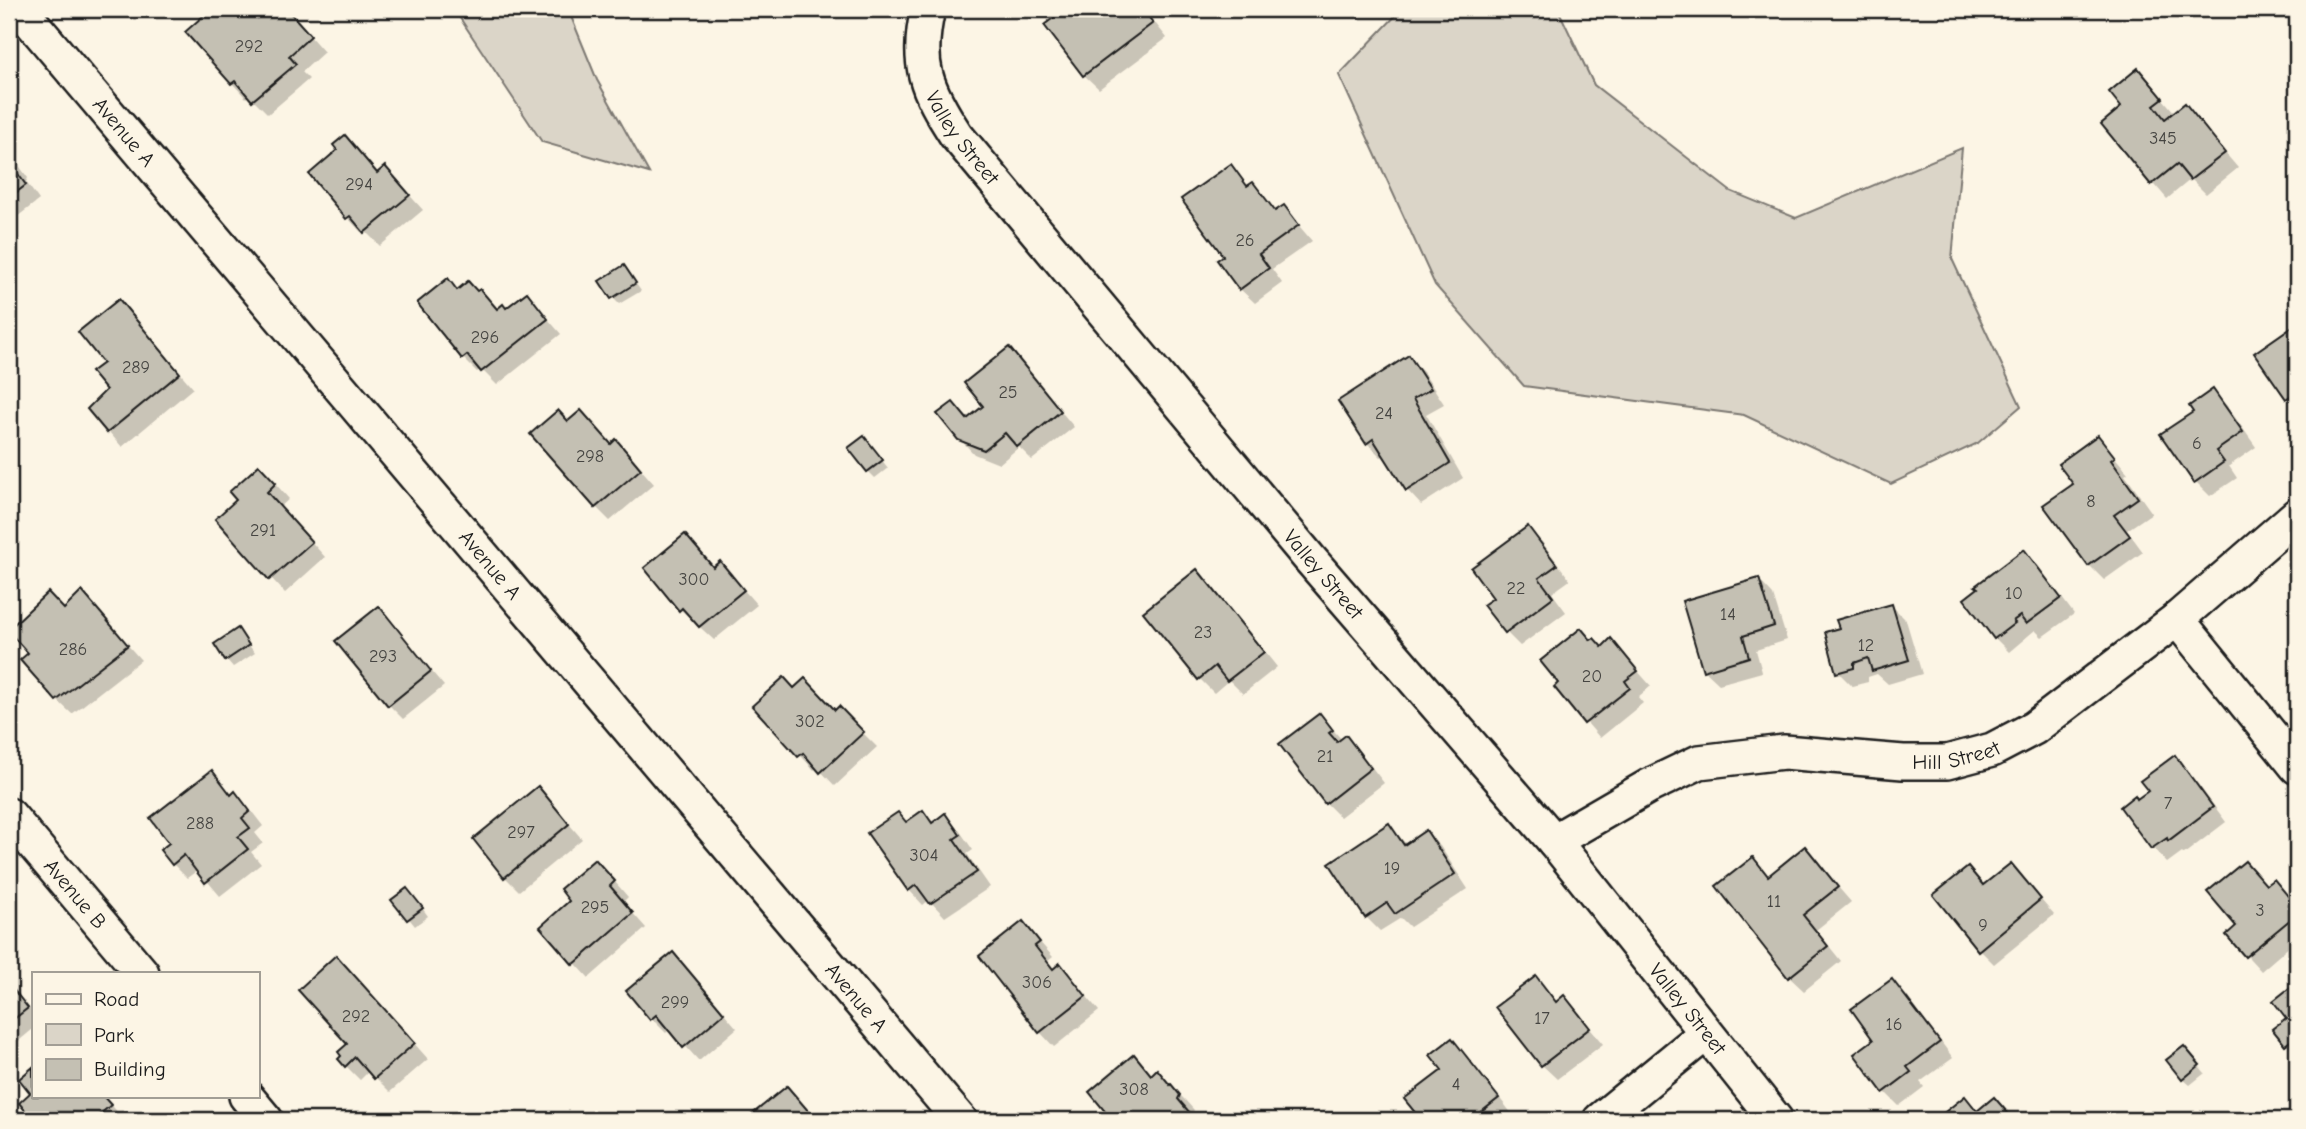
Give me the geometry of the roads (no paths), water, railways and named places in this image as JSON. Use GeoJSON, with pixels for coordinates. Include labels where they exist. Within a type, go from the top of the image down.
{"type":"FeatureCollection","features":[{"type":"Feature","properties":{"kind":"street","name":"Avenue A"},"geometry":{"type":"LineString","coordinates":[[20,9],[960,1120]]}},
{"type":"Feature","properties":{"kind":"street","name":"Valley Street"},"geometry":{"type":"LineString","coordinates":[[928,9],[922,36],[925,72],[936,104],[956,135],[1310,559],[1554,842],[1776,1120]]}},
{"type":"Feature","properties":{"kind":"street","name":"Hill Street"},"geometry":{"type":"LineString","coordinates":[[1554,842],[1649,786],[1699,762],[1784,752],[1903,762],[1947,762],[1992,750],[2034,728],[2177,619],[2297,515]]}},
{"type":"Feature","properties":{"kind":"street"},"geometry":{"type":"LineString","coordinates":[[2177,619],[2297,767]]}},
{"type":"Feature","properties":{"kind":"street","name":"Avenue B"},"geometry":{"type":"LineString","coordinates":[[9,815],[141,972]]}},
{"type":"Feature","properties":{"kind":"street"},"geometry":{"type":"LineString","coordinates":[[1600,1120],[1705,1034]]}},
{"type":"Feature","properties":{"kind":"street"},"geometry":{"type":"LineString","coordinates":[[248,1098],[266,1120]]}}]}
